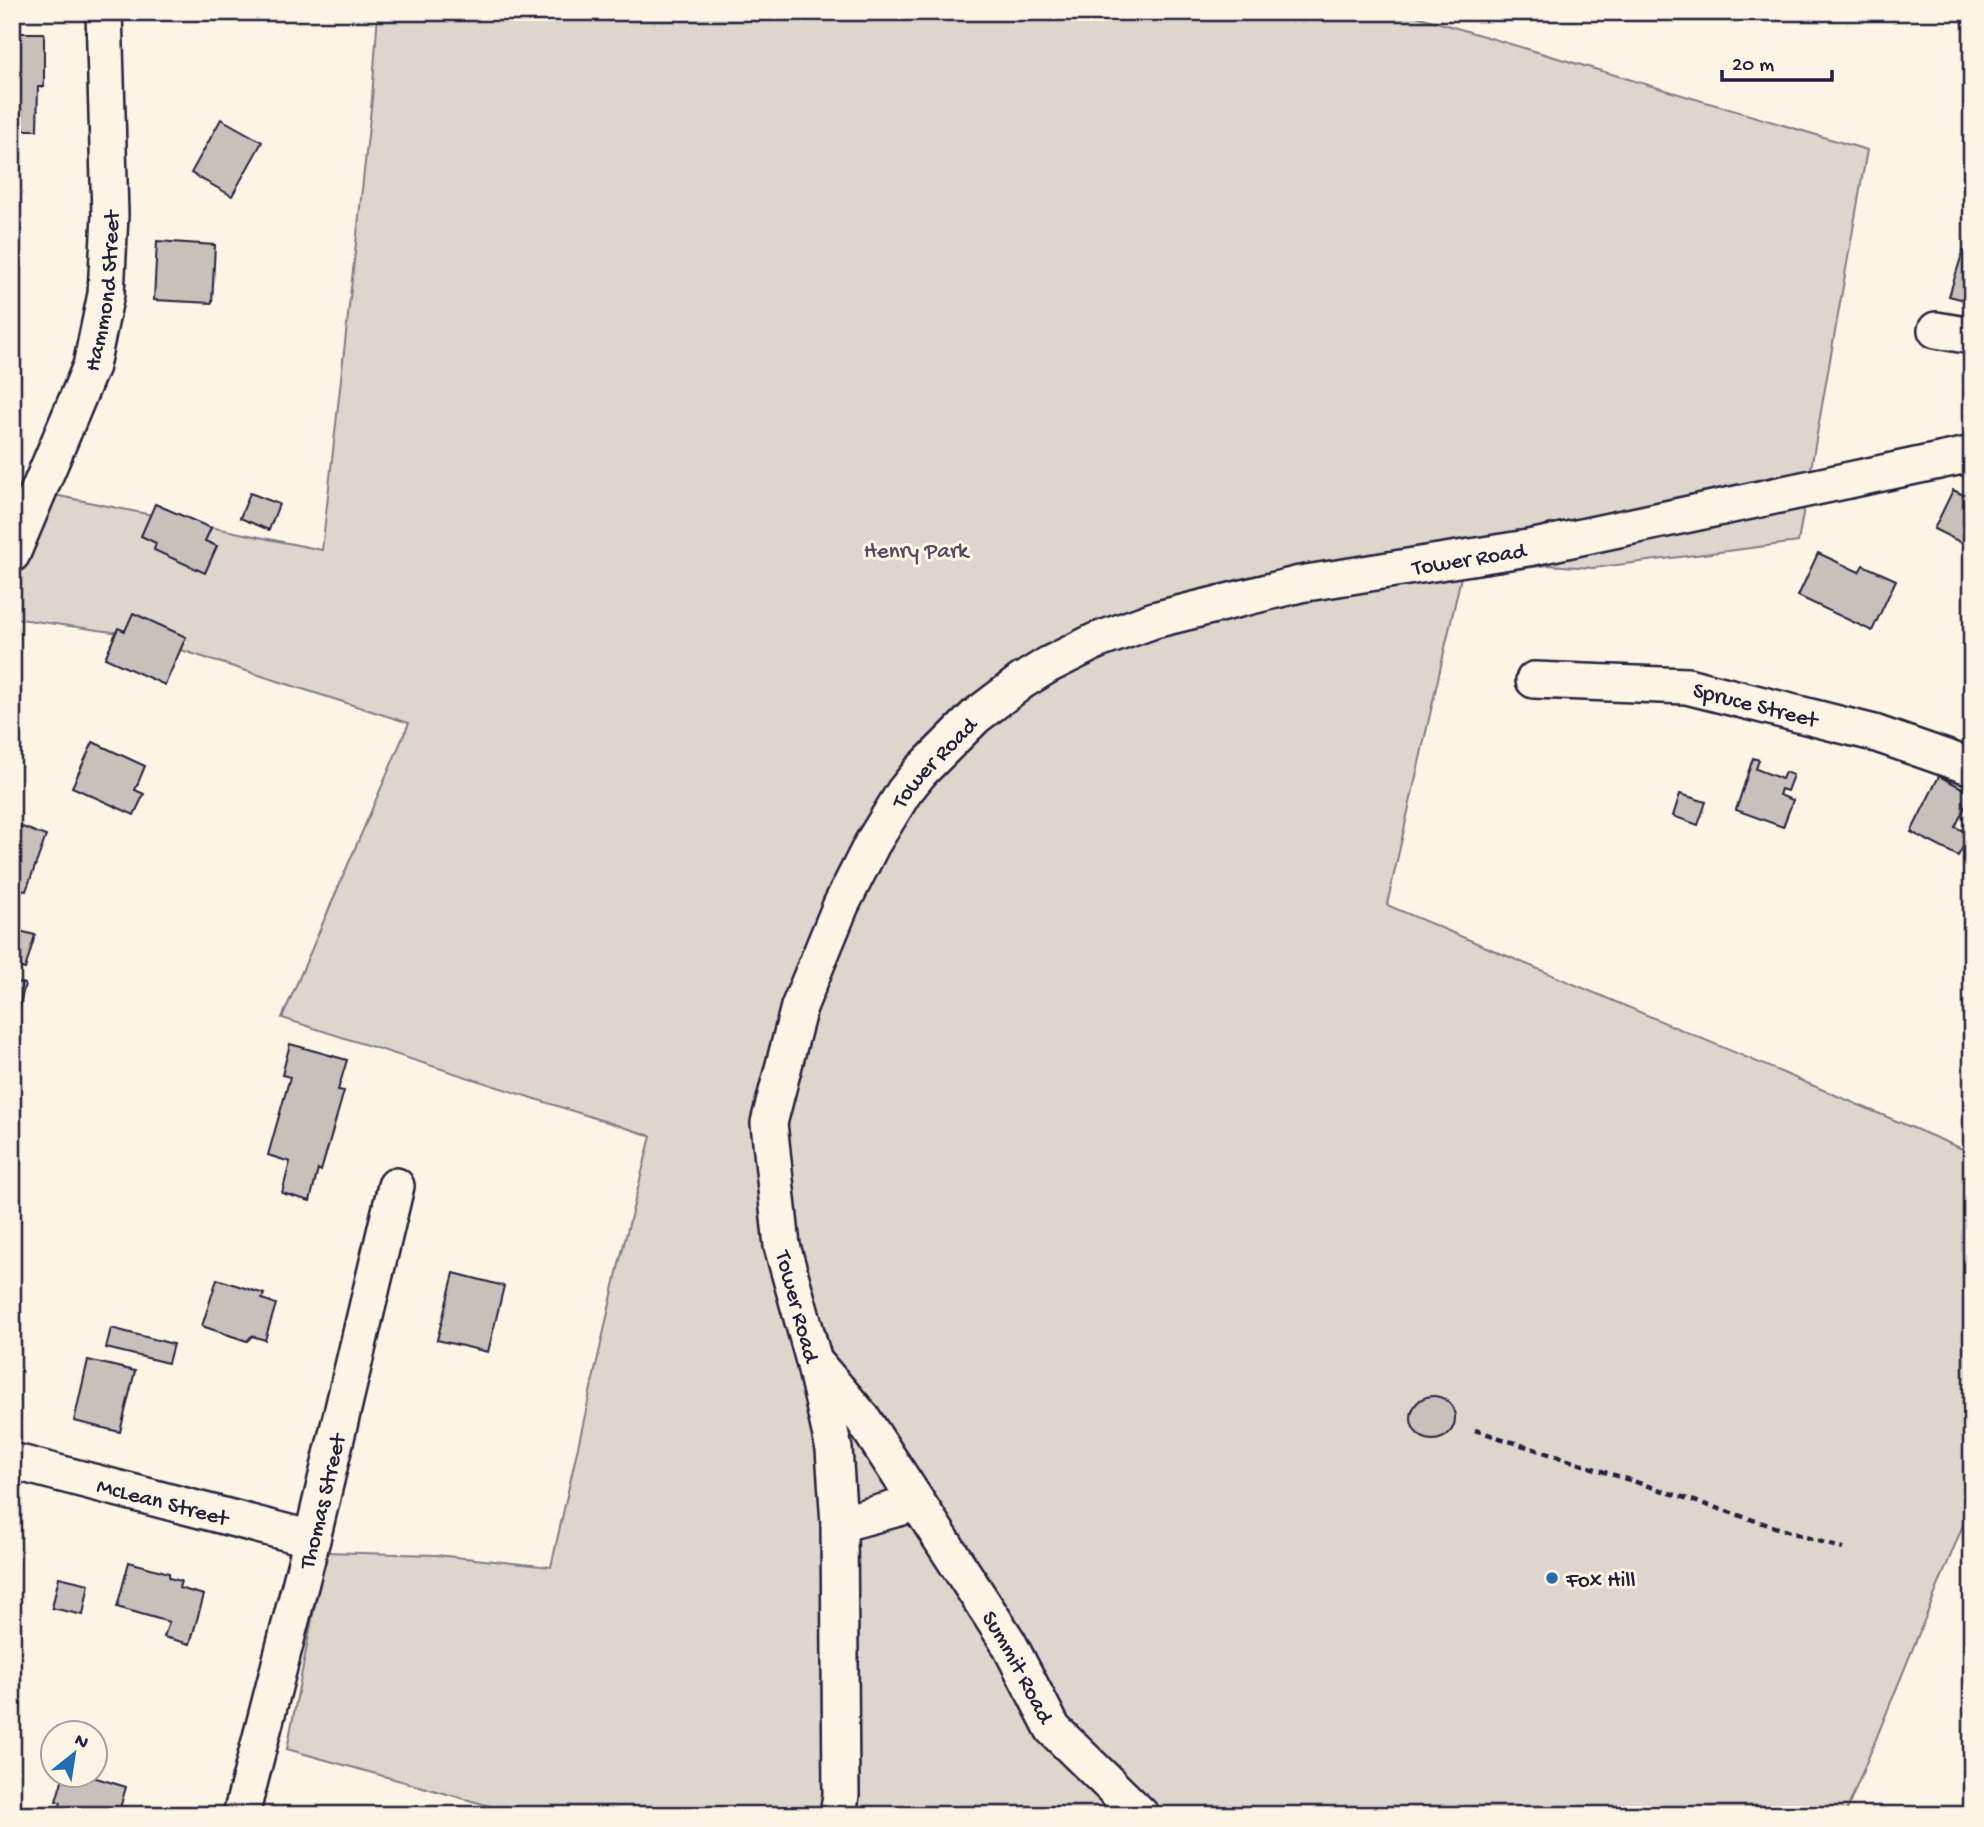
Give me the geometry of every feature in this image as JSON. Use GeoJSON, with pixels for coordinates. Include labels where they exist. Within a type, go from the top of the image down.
{"type":"FeatureCollection","features":[{"type":"Feature","properties":{"kind":"street","name":"Hammond Street"},"geometry":{"type":"LineString","coordinates":[[12,554],[91,366],[106,293],[110,215],[104,12]]}},
{"type":"Feature","properties":{"kind":"street"},"geometry":{"type":"LineString","coordinates":[[1936,330],[1972,335]]}},
{"type":"Feature","properties":{"kind":"street","name":"Tower Road"},"geometry":{"type":"LineString","coordinates":[[838,1815],[841,1795],[839,1524],[834,1449],[814,1361],[782,1246],[769,1123],[799,1007],[841,905],[904,792],[930,761],[976,716],[999,698],[1048,665],[1096,641],[1154,620],[1235,599],[1355,574],[1535,547],[1972,454]]}},
{"type":"Feature","properties":{"kind":"street","name":"Spruce Street"},"geometry":{"type":"LineString","coordinates":[[1534,680],[1687,686],[1874,733],[1972,767]]}},
{"type":"Feature","properties":{"kind":"street","name":"Thomas Street"},"geometry":{"type":"LineString","coordinates":[[241,1815],[312,1539],[396,1186]]}},
{"type":"Feature","properties":{"kind":"street","name":"Summit Road"},"geometry":{"type":"LineString","coordinates":[[814,1361],[863,1419],[918,1503],[1008,1642],[1053,1729],[1141,1815]]}},
{"type":"Feature","properties":{"kind":"street","name":"McLean Street"},"geometry":{"type":"LineString","coordinates":[[12,1461],[312,1539]]}},
{"type":"Feature","properties":{"kind":"street"},"geometry":{"type":"LineString","coordinates":[[839,1524],[918,1503]]}},
{"type":"Feature","properties":{"kind":"path"},"geometry":{"type":"LineString","coordinates":[[1475,1430],[1843,1549]]}},
{"type":"Feature","properties":{"kind":"green space","name":"Henry Park"},"geometry":{"type":"Polygon","coordinates":[[[378,12],[1403,12],[1867,150],[1798,542],[1593,568],[1548,565],[1461,577],[1387,905],[1972,1153],[1972,1503],[1845,1815],[488,1815],[490,1806],[287,1749],[325,1552],[436,1555],[551,1567],[618,1268],[651,1136],[282,1018],[409,723],[134,635],[12,618],[12,528],[30,490],[322,550],[372,99],[378,12]]]}},
{"type":"Feature","properties":{"kind":"building"},"geometry":{"type":"Polygon","coordinates":[[[181,12],[236,12],[236,19],[181,18],[181,12]]]}},
{"type":"Feature","properties":{"kind":"building"},"geometry":{"type":"Polygon","coordinates":[[[12,33],[44,33],[44,87],[38,87],[37,130],[12,130],[12,33]]]}},
{"type":"Feature","properties":{"kind":"building"},"geometry":{"type":"Polygon","coordinates":[[[221,119],[262,142],[232,196],[191,173],[221,119]]]}},
{"type":"Feature","properties":{"kind":"building"},"geometry":{"type":"Polygon","coordinates":[[[157,241],[215,245],[212,303],[154,300],[157,241]]]}},
{"type":"Feature","properties":{"kind":"building"},"geometry":{"type":"Polygon","coordinates":[[[1963,251],[1972,254],[1972,302],[1949,296],[1963,251]]]}},
{"type":"Feature","properties":{"kind":"building"},"geometry":{"type":"Polygon","coordinates":[[[1953,490],[1972,499],[1972,538],[1968,546],[1934,529],[1953,490]]]}},
{"type":"Feature","properties":{"kind":"building"},"geometry":{"type":"Polygon","coordinates":[[[250,493],[279,504],[269,530],[240,518],[250,493]]]}},
{"type":"Feature","properties":{"kind":"building"},"geometry":{"type":"Polygon","coordinates":[[[155,504],[211,528],[205,541],[217,546],[205,573],[154,550],[156,543],[141,536],[155,504]]]}},
{"type":"Feature","properties":{"kind":"building"},"geometry":{"type":"Polygon","coordinates":[[[1818,553],[1859,572],[1863,565],[1896,580],[1872,631],[1798,596],[1818,553]]]}},
{"type":"Feature","properties":{"kind":"building"},"geometry":{"type":"Polygon","coordinates":[[[133,613],[186,637],[165,685],[105,658],[118,628],[125,631],[133,613]]]}},
{"type":"Feature","properties":{"kind":"building"},"geometry":{"type":"Polygon","coordinates":[[[93,742],[145,766],[135,790],[144,794],[134,815],[72,787],[93,742]]]}},
{"type":"Feature","properties":{"kind":"building"},"geometry":{"type":"Polygon","coordinates":[[[1753,758],[1759,760],[1756,769],[1782,779],[1785,772],[1793,775],[1787,791],[1781,789],[1779,795],[1793,800],[1783,827],[1736,810],[1753,758]]]}},
{"type":"Feature","properties":{"kind":"building"},"geometry":{"type":"Polygon","coordinates":[[[1939,776],[1972,793],[1955,827],[1970,834],[1958,856],[1911,832],[1939,776]]]}},
{"type":"Feature","properties":{"kind":"building"},"geometry":{"type":"Polygon","coordinates":[[[1680,794],[1706,802],[1698,825],[1673,816],[1680,794]]]}},
{"type":"Feature","properties":{"kind":"building"},"geometry":{"type":"Polygon","coordinates":[[[12,823],[46,836],[26,891],[12,886],[12,823]]]}},
{"type":"Feature","properties":{"kind":"building"},"geometry":{"type":"Polygon","coordinates":[[[12,929],[35,935],[25,969],[12,965],[12,929]]]}},
{"type":"Feature","properties":{"kind":"building"},"geometry":{"type":"Polygon","coordinates":[[[12,981],[25,984],[12,1037],[12,981]]]}},
{"type":"Feature","properties":{"kind":"building"},"geometry":{"type":"Polygon","coordinates":[[[290,1044],[347,1060],[338,1090],[344,1091],[310,1201],[282,1193],[290,1162],[268,1155],[290,1077],[282,1075],[290,1044]]]}},
{"type":"Feature","properties":{"kind":"building"},"geometry":{"type":"Polygon","coordinates":[[[454,1273],[504,1286],[488,1352],[437,1340],[454,1273]]]}},
{"type":"Feature","properties":{"kind":"building"},"geometry":{"type":"Polygon","coordinates":[[[217,1279],[264,1294],[262,1299],[276,1304],[265,1340],[252,1336],[247,1341],[202,1326],[217,1279]]]}},
{"type":"Feature","properties":{"kind":"building"},"geometry":{"type":"Polygon","coordinates":[[[111,1328],[173,1344],[168,1363],[106,1348],[111,1328]]]}},
{"type":"Feature","properties":{"kind":"building"},"geometry":{"type":"Polygon","coordinates":[[[88,1360],[135,1371],[120,1432],[74,1421],[88,1360]]]}},
{"type":"Feature","properties":{"kind":"building"},"geometry":{"type":"Polygon","coordinates":[[[1433,1396],[1448,1403],[1455,1418],[1448,1433],[1433,1440],[1418,1433],[1411,1418],[1418,1403],[1433,1396]]]}},
{"type":"Feature","properties":{"kind":"building"},"geometry":{"type":"Polygon","coordinates":[[[129,1562],[169,1573],[169,1578],[181,1581],[179,1588],[204,1595],[190,1644],[164,1637],[169,1622],[117,1607],[129,1562]]]}},
{"type":"Feature","properties":{"kind":"building"},"geometry":{"type":"Polygon","coordinates":[[[59,1577],[89,1584],[83,1615],[52,1608],[59,1577]]]}},
{"type":"Feature","properties":{"kind":"building"},"geometry":{"type":"Polygon","coordinates":[[[108,1782],[126,1787],[118,1815],[57,1815],[61,1802],[56,1801],[60,1788],[108,1788],[108,1782]]]}},
{"type":"Feature","properties":{"kind":"place","name":"Fox Hill"},"geometry":{"type":"Point","coordinates":[1552,1578]}}]}
